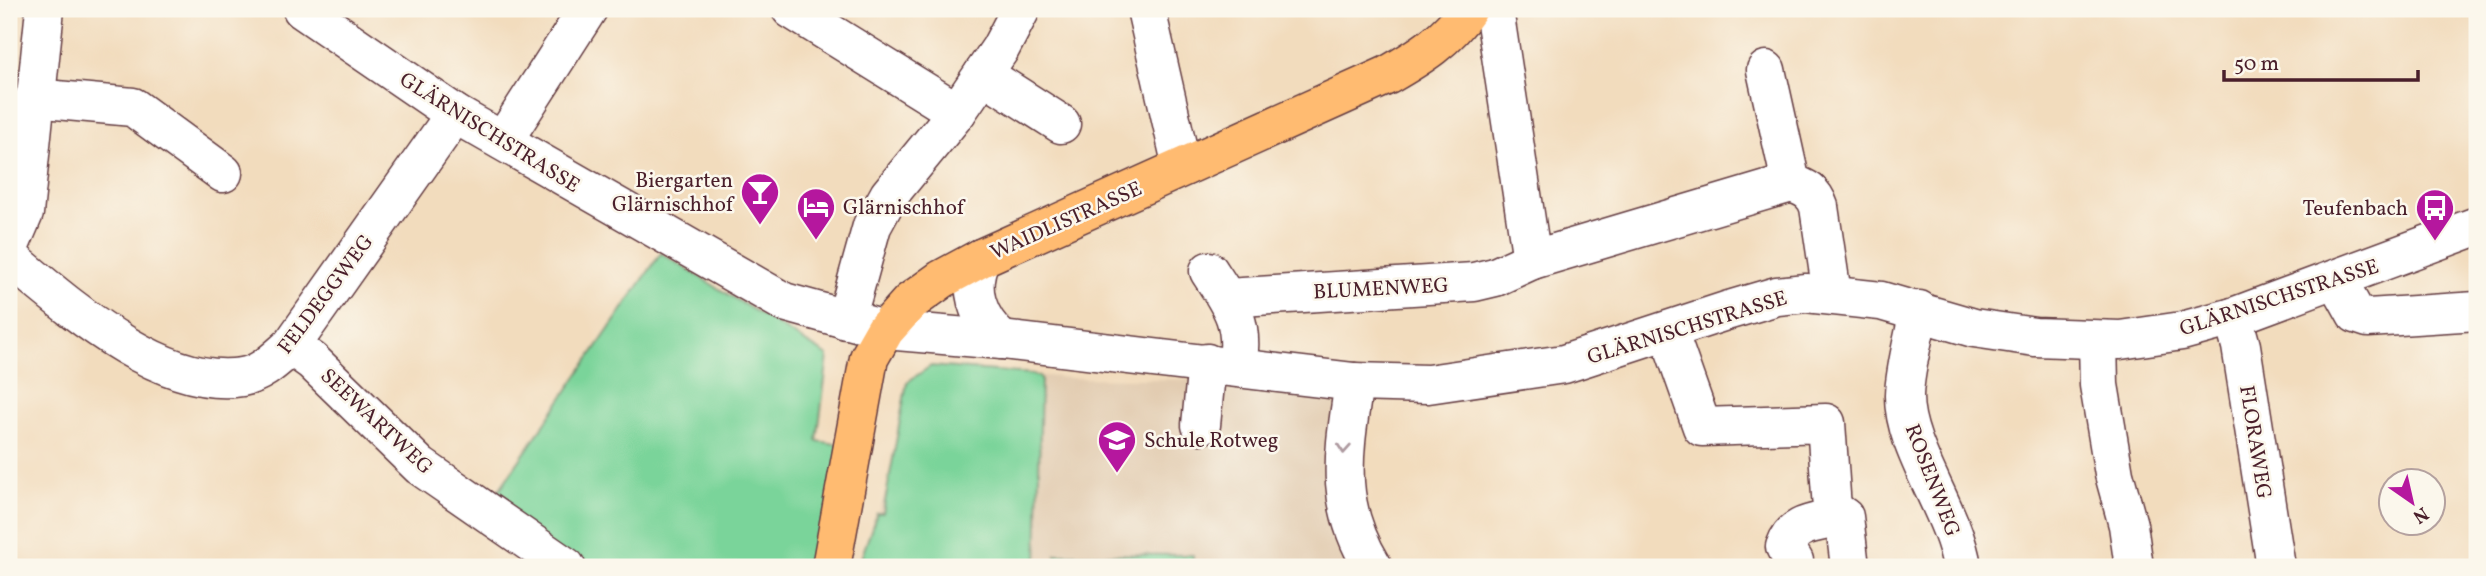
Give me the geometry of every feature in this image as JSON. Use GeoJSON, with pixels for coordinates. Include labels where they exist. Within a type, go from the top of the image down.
{"type":"FeatureCollection","features":[{"type":"Feature","properties":{"kind":"main road","name":"WAIDLISTRASSE"},"geometry":{"type":"LineString","coordinates":[[831,567],[864,376],[885,330],[923,292],[981,258],[1388,75],[1429,51],[1454,30],[1468,9]]}},
{"type":"Feature","properties":{"kind":"street"},"geometry":{"type":"LineString","coordinates":[[9,248],[24,213],[45,9]]}},
{"type":"Feature","properties":{"kind":"street","name":"GLÄRNISCHSTRASSE"},"geometry":{"type":"LineString","coordinates":[[302,9],[455,114],[766,293],[885,330],[1002,340],[1354,382],[1428,384],[1564,364],[1777,296],[1832,294],[1919,310],[1974,328],[2035,337],[2098,341],[2182,331],[2233,317],[2337,280],[2477,226]]}},
{"type":"Feature","properties":{"kind":"street"},"geometry":{"type":"LineString","coordinates":[[503,141],[588,9]]}},
{"type":"Feature","properties":{"kind":"street"},"geometry":{"type":"LineString","coordinates":[[791,9],[957,112]]}},
{"type":"Feature","properties":{"kind":"street"},"geometry":{"type":"LineString","coordinates":[[846,320],[854,299],[872,226],[889,195],[957,112],[1021,9]]}},
{"type":"Feature","properties":{"kind":"street"},"geometry":{"type":"LineString","coordinates":[[1146,9],[1179,154],[1185,166]]}},
{"type":"Feature","properties":{"kind":"street"},"geometry":{"type":"LineString","coordinates":[[1490,9],[1494,16],[1532,260]]}},
{"type":"Feature","properties":{"kind":"street"},"geometry":{"type":"LineString","coordinates":[[1766,70],[1791,183],[1807,188],[1815,198],[1832,294]]}},
{"type":"Feature","properties":{"kind":"street"},"geometry":{"type":"LineString","coordinates":[[983,74],[1061,124]]}},
{"type":"Feature","properties":{"kind":"street"},"geometry":{"type":"LineString","coordinates":[[34,98],[133,107],[223,173]]}},
{"type":"Feature","properties":{"kind":"street","name":"FELDEGGWEG"},"geometry":{"type":"LineString","coordinates":[[9,257],[89,323],[143,356],[192,372],[243,377],[265,369],[291,346],[455,114]]}},
{"type":"Feature","properties":{"kind":"street","name":"BLUMENWEG"},"geometry":{"type":"LineString","coordinates":[[1222,365],[1242,344],[1240,326],[1218,285],[1474,282],[1495,277],[1532,260],[1791,183]]}},
{"type":"Feature","properties":{"kind":"street"},"geometry":{"type":"LineString","coordinates":[[981,258],[974,274],[976,300],[989,328],[1002,340]]}},
{"type":"Feature","properties":{"kind":"street"},"geometry":{"type":"LineString","coordinates":[[2337,280],[2356,314],[2368,318],[2477,311]]}},
{"type":"Feature","properties":{"kind":"street","name":"ROSENWEG"},"geometry":{"type":"LineString","coordinates":[[1919,310],[1904,396],[1912,434],[1959,546],[1962,567]]}},
{"type":"Feature","properties":{"kind":"street","name":"FLORAWEG"},"geometry":{"type":"LineString","coordinates":[[2233,317],[2241,346],[2276,567]]}},
{"type":"Feature","properties":{"kind":"street"},"geometry":{"type":"LineString","coordinates":[[1668,331],[1702,427],[1826,424],[1832,509],[1828,520],[1804,525],[1790,534],[1785,547],[1794,561]]}},
{"type":"Feature","properties":{"kind":"street"},"geometry":{"type":"LineString","coordinates":[[2098,341],[2099,385],[2134,567]]}},
{"type":"Feature","properties":{"kind":"street","name":"SEEWARTWEG"},"geometry":{"type":"LineString","coordinates":[[291,346],[312,361],[420,466],[566,567]]}},
{"type":"Feature","properties":{"kind":"street"},"geometry":{"type":"LineString","coordinates":[[1201,425],[1222,365]]}},
{"type":"Feature","properties":{"kind":"street"},"geometry":{"type":"LineString","coordinates":[[1354,382],[1344,444],[1342,483],[1350,519],[1373,567]]}},
{"type":"Feature","properties":{"kind":"street"},"geometry":{"type":"LineString","coordinates":[[1832,509],[1844,517],[1850,567]]}},
{"type":"Feature","properties":{"kind":"shaded area","name":"Schule Rotweg"},"geometry":{"type":"Polygon","coordinates":[[[931,366],[1069,378],[1354,382],[1373,567],[858,567],[887,489],[907,382],[931,366]]]}},
{"type":"Feature","properties":{"kind":"green space"},"geometry":{"type":"Polygon","coordinates":[[[661,253],[828,356],[817,441],[843,445],[816,567],[579,567],[491,502],[661,253]]]}},
{"type":"Feature","properties":{"kind":"green space"},"geometry":{"type":"Polygon","coordinates":[[[931,366],[1033,374],[1041,378],[1037,567],[858,567],[877,513],[883,513],[907,382],[931,366]]]}},
{"type":"Feature","properties":{"kind":"green space"},"geometry":{"type":"Polygon","coordinates":[[[1056,554],[1193,555],[1193,567],[1056,567],[1056,554]]]}},
{"type":"Feature","properties":{"kind":"place","name":"Biergarten Glärnischhof"},"geometry":{"type":"Point","coordinates":[760,226]}},
{"type":"Feature","properties":{"kind":"place","name":"Glärnischhof"},"geometry":{"type":"Point","coordinates":[816,241]}},
{"type":"Feature","properties":{"kind":"place","name":"Teufenbach"},"geometry":{"type":"Point","coordinates":[2435,242]}},
{"type":"Feature","properties":{"kind":"place","name":"Schule Rotweg"},"geometry":{"type":"Point","coordinates":[1117,474]}}]}
